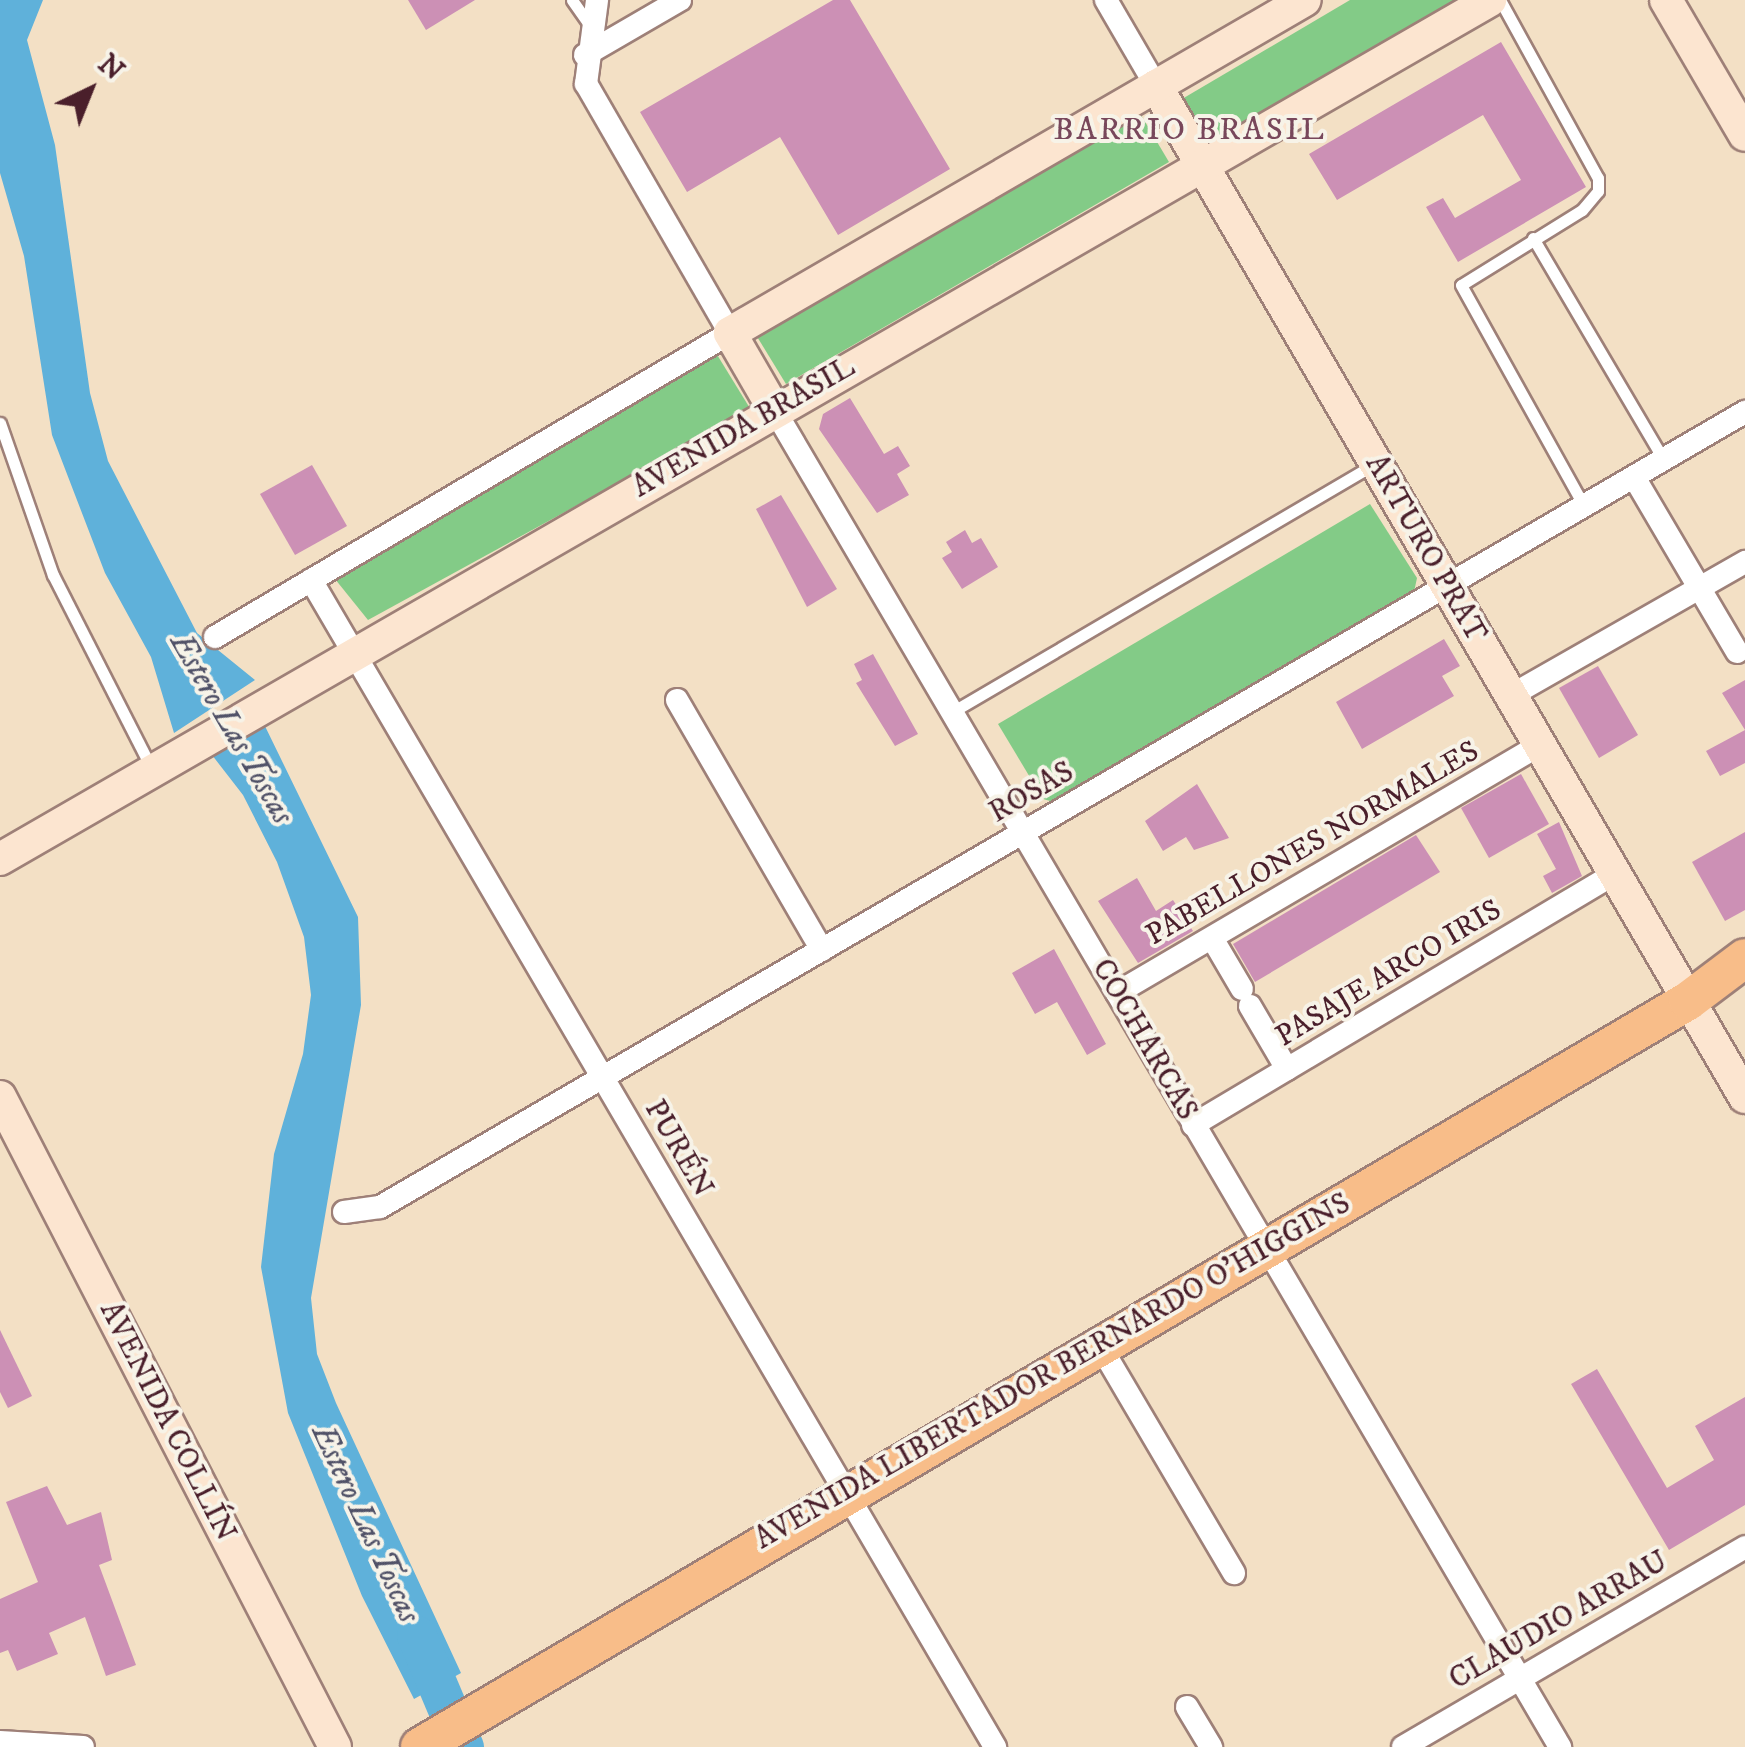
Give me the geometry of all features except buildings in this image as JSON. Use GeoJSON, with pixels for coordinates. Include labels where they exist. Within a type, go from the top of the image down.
{"type":"FeatureCollection","features":[{"type":"Feature","properties":{"kind":"main road"},"geometry":{"type":"LineString","coordinates":[[730,333],[1305,0]]}},
{"type":"Feature","properties":{"kind":"main road"},"geometry":{"type":"LineString","coordinates":[[1428,0],[1457,19]]}},
{"type":"Feature","properties":{"kind":"main road","name":"AVENIDA BRASIL"},"geometry":{"type":"LineString","coordinates":[[0,859],[1490,0]]}},
{"type":"Feature","properties":{"kind":"main road"},"geometry":{"type":"LineString","coordinates":[[1666,0],[1745,136]]}},
{"type":"Feature","properties":{"kind":"main road","name":"ARTURO PRAT"},"geometry":{"type":"LineString","coordinates":[[1156,86],[1745,1097]]}},
{"type":"Feature","properties":{"kind":"main road","name":"COCHARCAS"},"geometry":{"type":"LineString","coordinates":[[730,333],[775,410]]}},
{"type":"Feature","properties":{"kind":"main road","name":"AVENIDA LIBERTADOR BERNARDO O'HIGGINS"},"geometry":{"type":"LineString","coordinates":[[420,1747],[1098,1344],[1688,1002],[1745,958]]}},
{"type":"Feature","properties":{"kind":"main road","name":"AVENIDA LIBERTADOR BERNARDO O'HIGGINS"},"geometry":{"type":"LineString","coordinates":[[1688,1002],[1745,986]]}},
{"type":"Feature","properties":{"kind":"main road","name":"AVENIDA COLLÍN"},"geometry":{"type":"LineString","coordinates":[[0,1097],[335,1747]]}},
{"type":"Feature","properties":{"kind":"street"},"geometry":{"type":"LineString","coordinates":[[215,637],[730,333],[594,100],[585,55],[597,0]]}},
{"type":"Feature","properties":{"kind":"street"},"geometry":{"type":"LineString","coordinates":[[585,55],[680,0]]}},
{"type":"Feature","properties":{"kind":"street","name":"ARTURO PRAT"},"geometry":{"type":"LineString","coordinates":[[1106,0],[1156,86]]}},
{"type":"Feature","properties":{"kind":"street","name":"COCHARCAS"},"geometry":{"type":"LineString","coordinates":[[775,410],[1560,1747]]}},
{"type":"Feature","properties":{"kind":"street","name":"ROSAS"},"geometry":{"type":"LineString","coordinates":[[344,1212],[380,1207],[1745,412]]}},
{"type":"Feature","properties":{"kind":"street"},"geometry":{"type":"LineString","coordinates":[[1634,477],[1737,652]]}},
{"type":"Feature","properties":{"kind":"street"},"geometry":{"type":"LineString","coordinates":[[1510,696],[1745,562]]}},
{"type":"Feature","properties":{"kind":"street","name":"PURÉN"},"geometry":{"type":"LineString","coordinates":[[311,580],[996,1747]]}},
{"type":"Feature","properties":{"kind":"street"},"geometry":{"type":"LineString","coordinates":[[678,700],[822,950]]}},
{"type":"Feature","properties":{"kind":"street","name":"PABELLONES NORMALES"},"geometry":{"type":"LineString","coordinates":[[1117,993],[1539,746]]}},
{"type":"Feature","properties":{"kind":"street","name":"PASAJE ARCO IRIS"},"geometry":{"type":"LineString","coordinates":[[1194,1125],[1614,874]]}},
{"type":"Feature","properties":{"kind":"street"},"geometry":{"type":"LineString","coordinates":[[1212,938],[1287,1069]]}},
{"type":"Feature","properties":{"kind":"street"},"geometry":{"type":"LineString","coordinates":[[1098,1344],[1234,1572]]}},
{"type":"Feature","properties":{"kind":"street","name":"CLAUDIO ARRAU"},"geometry":{"type":"LineString","coordinates":[[1404,1747],[1745,1548]]}},
{"type":"Feature","properties":{"kind":"street"},"geometry":{"type":"LineString","coordinates":[[1187,1707],[1212,1747]]}},
{"type":"Feature","properties":{"kind":"street"},"geometry":{"type":"LineString","coordinates":[[0,1742],[83,1747]]}},
{"type":"Feature","properties":{"kind":"lane"},"geometry":{"type":"LineString","coordinates":[[572,0],[592,29]]}},
{"type":"Feature","properties":{"kind":"lane"},"geometry":{"type":"LineString","coordinates":[[1500,0],[1598,178],[1593,201],[1461,285],[1584,506]]}},
{"type":"Feature","properties":{"kind":"lane"},"geometry":{"type":"LineString","coordinates":[[1533,238],[1664,460]]}},
{"type":"Feature","properties":{"kind":"lane"},"geometry":{"type":"LineString","coordinates":[[0,424],[52,575],[162,765]]}},
{"type":"Feature","properties":{"kind":"lane"},"geometry":{"type":"LineString","coordinates":[[952,712],[1376,464]]}},
{"type":"Feature","properties":{"kind":"green space"},"geometry":{"type":"Polygon","coordinates":[[[1350,0],[1476,0],[1214,153],[1182,99],[1350,0]]]}},
{"type":"Feature","properties":{"kind":"green space"},"geometry":{"type":"Polygon","coordinates":[[[1141,115],[1169,162],[786,384],[756,335],[1141,115]]]}},
{"type":"Feature","properties":{"kind":"green space"},"geometry":{"type":"Polygon","coordinates":[[[716,353],[751,410],[368,620],[335,579],[716,353]]]}},
{"type":"Feature","properties":{"kind":"green space"},"geometry":{"type":"Polygon","coordinates":[[[1370,504],[1417,578],[1414,592],[1054,802],[1043,799],[998,724],[1370,504]]]}},
{"type":"Feature","properties":{"kind":"water"},"geometry":{"type":"Polygon","coordinates":[[[0,0],[43,0],[27,40],[55,145],[90,393],[108,461],[197,633],[255,680],[174,733],[151,657],[105,573],[52,435],[24,256],[0,173],[0,0]]]}},
{"type":"Feature","properties":{"kind":"water"},"geometry":{"type":"Polygon","coordinates":[[[262,720],[358,917],[361,1005],[311,1298],[317,1354],[336,1403],[461,1673],[414,1699],[362,1596],[288,1413],[261,1267],[274,1154],[303,1054],[311,995],[304,937],[277,862],[243,795],[212,755],[262,720]]]}},
{"type":"Feature","properties":{"kind":"waterway","name":"Estero Las Toscas"},"geometry":{"type":"LineString","coordinates":[[417,1636],[464,1747]]}},
{"type":"Feature","properties":{"kind":"district","name":"BARRIO BRASIL"},"geometry":{"type":"Point","coordinates":[1190,130]}}]}
